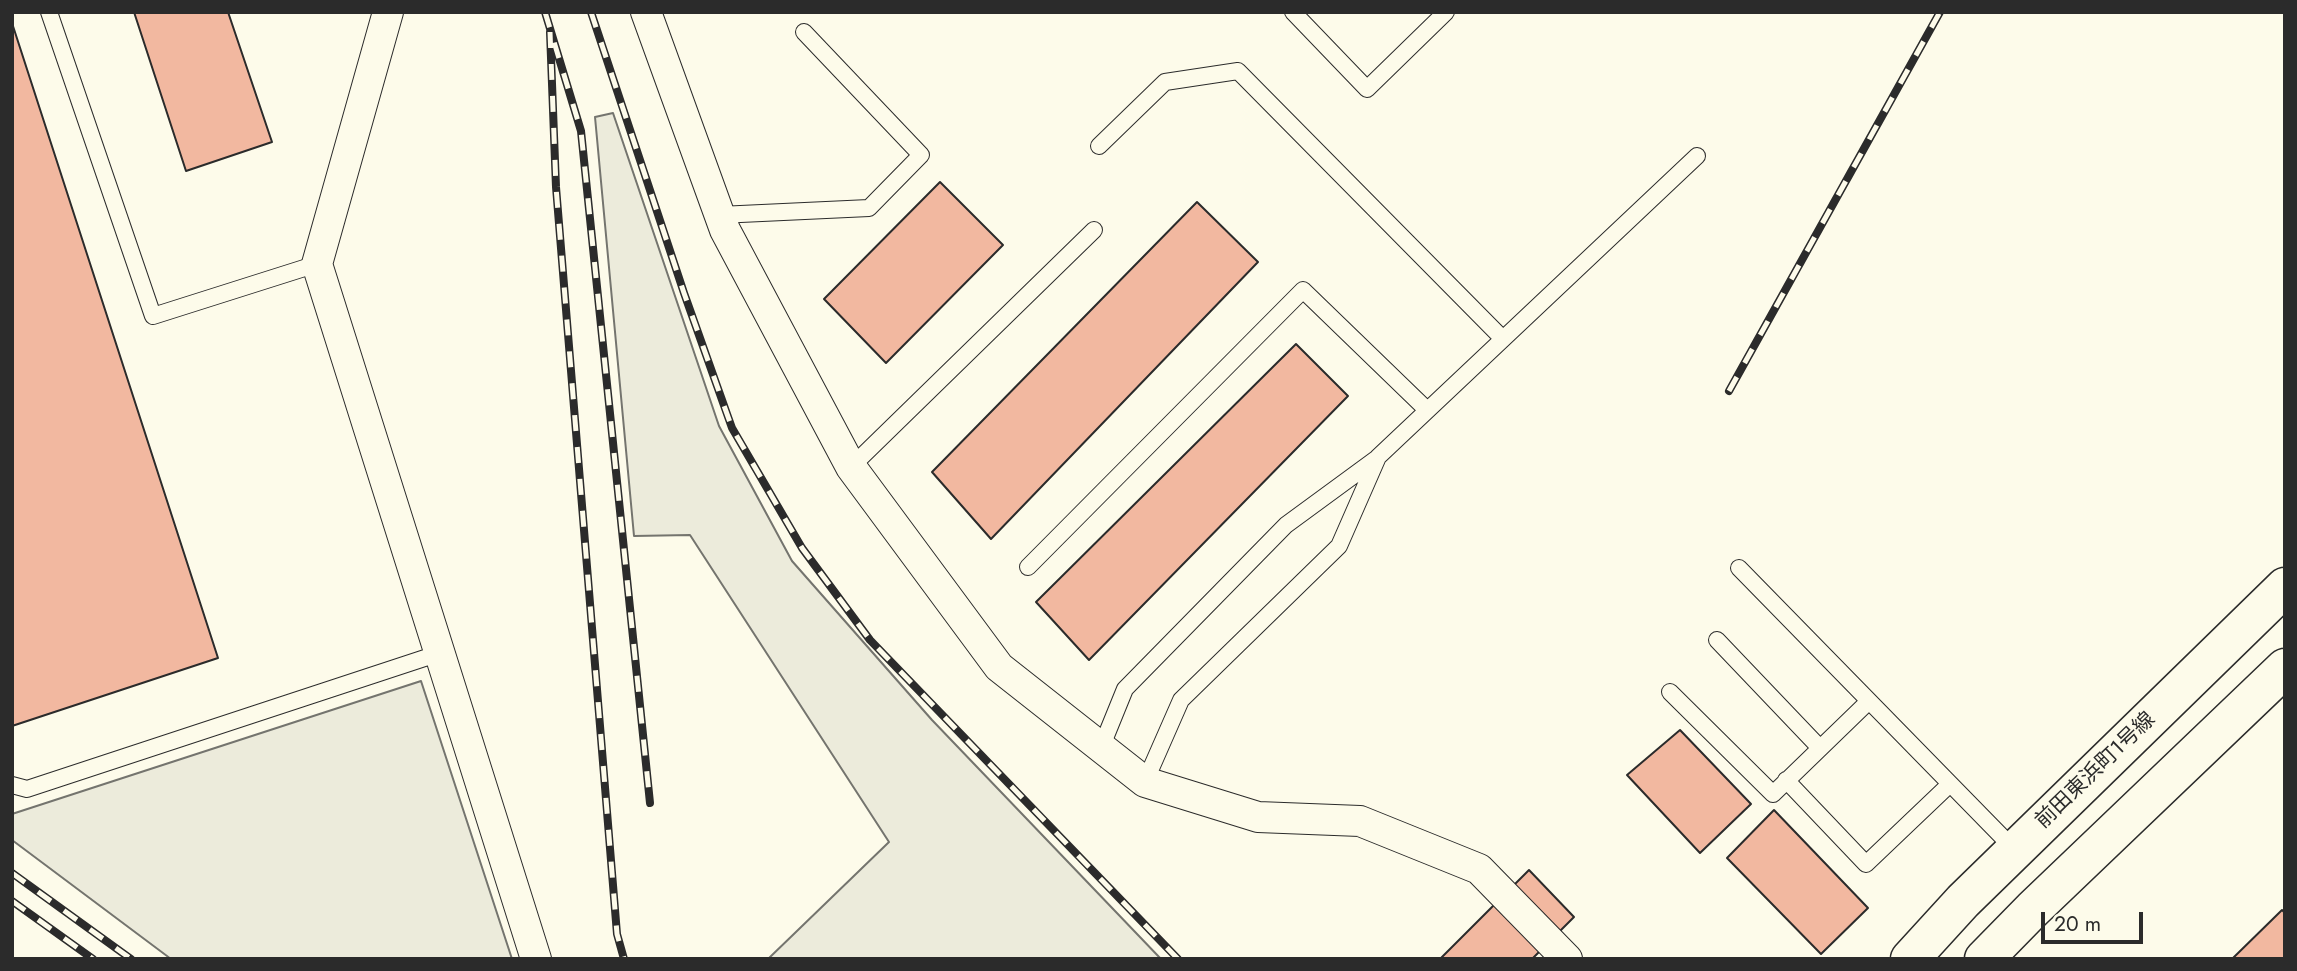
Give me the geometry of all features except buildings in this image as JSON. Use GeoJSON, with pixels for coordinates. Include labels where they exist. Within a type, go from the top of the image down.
{"type":"FeatureCollection","features":[{"type":"Feature","properties":{"kind":"street"},"geometry":{"type":"LineString","coordinates":[[388,12],[317,264],[536,959]]}},
{"type":"Feature","properties":{"kind":"street"},"geometry":{"type":"LineString","coordinates":[[646,12],[724,230],[851,467],[999,667],[1144,782],[1258,817],[1360,821],[1479,869],[1566,959]]}},
{"type":"Feature","properties":{"kind":"street","name":"前田東浜町1号線"},"geometry":{"type":"LineString","coordinates":[[1910,959],[1963,901],[2285,587]]}},
{"type":"Feature","properties":{"kind":"street"},"geometry":{"type":"LineString","coordinates":[[1983,959],[2285,668]]}},
{"type":"Feature","properties":{"kind":"lane"},"geometry":{"type":"LineString","coordinates":[[49,12],[153,316],[317,264]]}},
{"type":"Feature","properties":{"kind":"lane"},"geometry":{"type":"LineString","coordinates":[[1293,12],[1367,89],[1446,12]]}},
{"type":"Feature","properties":{"kind":"lane"},"geometry":{"type":"LineString","coordinates":[[719,215],[869,208],[921,155],[804,32]]}},
{"type":"Feature","properties":{"kind":"lane"},"geometry":{"type":"LineString","coordinates":[[1099,146],[1165,82],[1238,71],[1503,340]]}},
{"type":"Feature","properties":{"kind":"lane"},"geometry":{"type":"LineString","coordinates":[[1101,748],[1125,689],[1286,525],[1378,457],[1697,156]]}},
{"type":"Feature","properties":{"kind":"lane"},"geometry":{"type":"LineString","coordinates":[[851,467],[1094,230]]}},
{"type":"Feature","properties":{"kind":"lane"},"geometry":{"type":"LineString","coordinates":[[1028,567],[1303,290],[1427,410]]}},
{"type":"Feature","properties":{"kind":"lane"},"geometry":{"type":"LineString","coordinates":[[1144,782],[1181,700],[1339,547],[1378,457]]}},
{"type":"Feature","properties":{"kind":"lane"},"geometry":{"type":"LineString","coordinates":[[1739,568],[2015,850]]}},
{"type":"Feature","properties":{"kind":"lane"},"geometry":{"type":"LineString","coordinates":[[1717,640],[1820,748]]}},
{"type":"Feature","properties":{"kind":"lane"},"geometry":{"type":"LineString","coordinates":[[12,785],[27,789],[440,653]]}},
{"type":"Feature","properties":{"kind":"lane"},"geometry":{"type":"LineString","coordinates":[[1670,692],[1773,794],[1869,701]]}},
{"type":"Feature","properties":{"kind":"lane"},"geometry":{"type":"LineString","coordinates":[[1786,780],[1866,864],[1950,784]]}},
{"type":"Feature","properties":{"kind":"shaded area"},"geometry":{"type":"Polygon","coordinates":[[[613,113],[719,426],[792,561],[932,720],[1161,959],[768,959],[889,842],[690,535],[634,536],[595,117],[613,113]]]}},
{"type":"Feature","properties":{"kind":"shaded area"},"geometry":{"type":"Polygon","coordinates":[[[421,681],[512,959],[171,959],[12,840],[12,814],[421,681]]]}},
{"type":"Feature","properties":{"kind":"railway"},"geometry":{"type":"LineString","coordinates":[[545,12],[581,131],[650,803]]}},
{"type":"Feature","properties":{"kind":"railway"},"geometry":{"type":"LineString","coordinates":[[591,12],[684,293],[732,428],[802,548],[870,640],[1178,959]]}},
{"type":"Feature","properties":{"kind":"railway"},"geometry":{"type":"LineString","coordinates":[[1729,391],[1940,12]]}},
{"type":"Feature","properties":{"kind":"railway"},"geometry":{"type":"LineString","coordinates":[[550,32],[556,187],[617,934],[624,959]]}},
{"type":"Feature","properties":{"kind":"railway"},"geometry":{"type":"LineString","coordinates":[[12,873],[131,959]]}},
{"type":"Feature","properties":{"kind":"railway"},"geometry":{"type":"LineString","coordinates":[[12,901],[93,959]]}}]}
